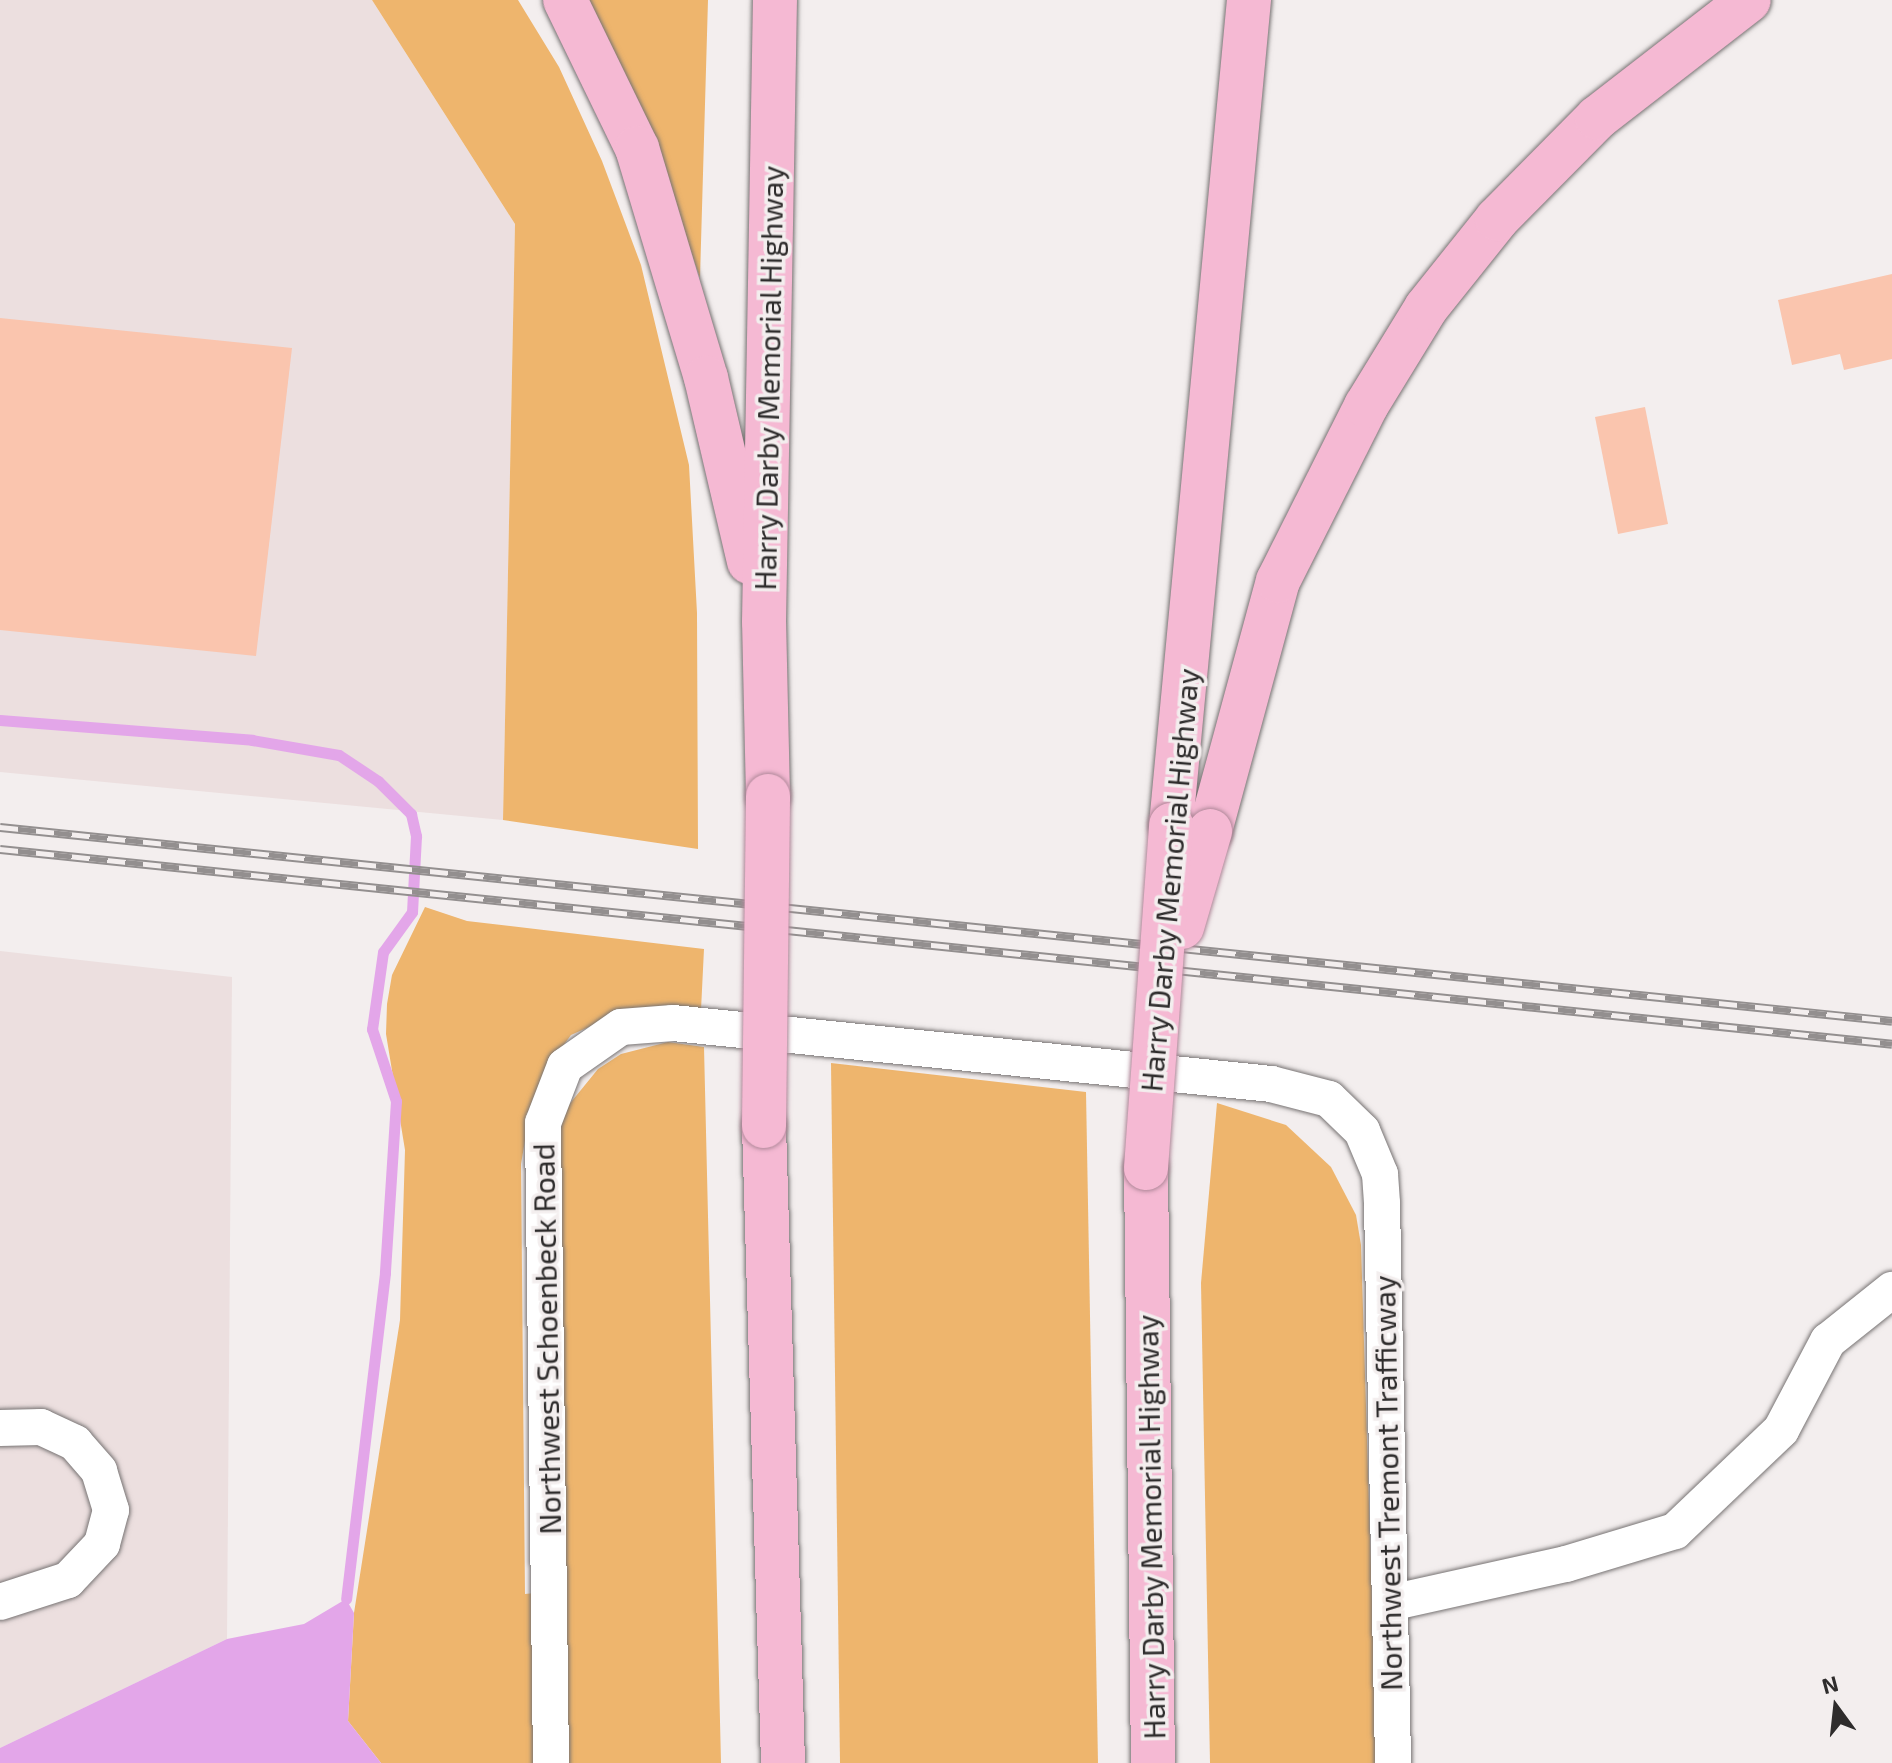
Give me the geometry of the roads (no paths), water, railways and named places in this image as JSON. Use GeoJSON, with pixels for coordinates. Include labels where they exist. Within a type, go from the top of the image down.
{"type":"FeatureCollection","features":[{"type":"Feature","properties":{"kind":"highway"},"geometry":{"type":"LineString","coordinates":[[565,0],[606,74],[665,234],[706,378],[764,622]]}},
{"type":"Feature","properties":{"kind":"highway","name":"Harry Darby Memorial Highway"},"geometry":{"type":"LineString","coordinates":[[775,0],[764,622],[768,796],[764,1126],[783,1763]]}},
{"type":"Feature","properties":{"kind":"highway","name":"Harry Darby Memorial Highway"},"geometry":{"type":"LineString","coordinates":[[1153,1763],[1146,1168],[1160,1006],[1190,828],[1249,0]]}},
{"type":"Feature","properties":{"kind":"highway"},"geometry":{"type":"LineString","coordinates":[[1190,828],[1278,581],[1366,406],[1426,308],[1497,219],[1597,118],[1749,0]]}},
{"type":"Feature","properties":{"kind":"street","name":"Northwest Schoenbeck Road"},"geometry":{"type":"LineString","coordinates":[[551,1763],[543,1123],[565,1066],[621,1027],[673,1023],[1271,1084],[1329,1099],[1362,1131],[1373,1150],[1382,1204]]}},
{"type":"Feature","properties":{"kind":"street","name":"Northwest Tremont Trafficway"},"geometry":{"type":"LineString","coordinates":[[1382,1204],[1393,1763]]}},
{"type":"Feature","properties":{"kind":"street"},"geometry":{"type":"LineString","coordinates":[[1390,1603],[1566,1564],[1675,1531],[1781,1430],[1828,1341],[1892,1290]]}},
{"type":"Feature","properties":{"kind":"street"},"geometry":{"type":"LineString","coordinates":[[0,1428],[41,1427],[75,1443],[99,1471],[111,1510],[102,1544],[68,1580],[0,1602]]}},
{"type":"Feature","properties":{"kind":"waterway"},"geometry":{"type":"LineString","coordinates":[[0,720],[252,740],[339,755],[378,781],[411,814],[416,836],[412,912],[383,952],[372,1029],[396,1101],[385,1273],[346,1599]]}},
{"type":"Feature","properties":{"kind":"railway"},"geometry":{"type":"LineString","coordinates":[[0,827],[1892,1021]]}},
{"type":"Feature","properties":{"kind":"railway"},"geometry":{"type":"LineString","coordinates":[[0,849],[1892,1044]]}}]}
